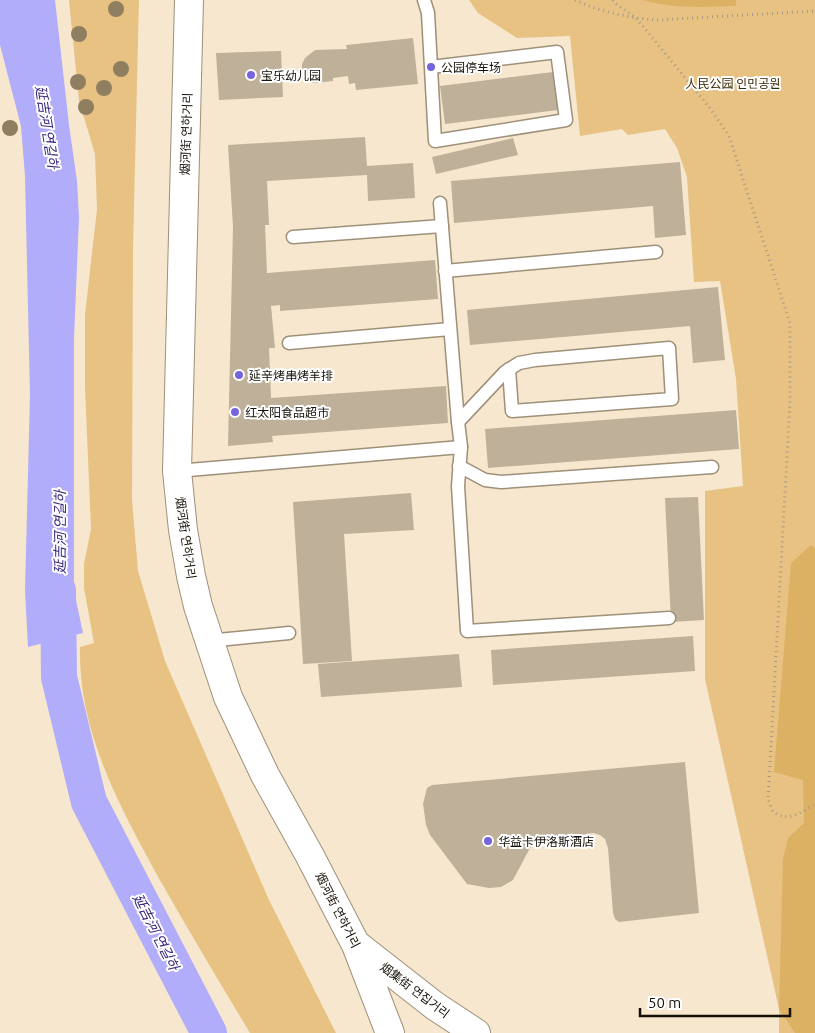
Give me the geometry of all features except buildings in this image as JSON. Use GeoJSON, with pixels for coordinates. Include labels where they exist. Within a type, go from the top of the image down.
{"type":"FeatureCollection","features":[{"type":"Feature","properties":{"kind":"street","name":"烟河街 연하거리"},"geometry":{"type":"LineString","coordinates":[[189,0],[177,471],[183,530],[191,576],[208,641],[232,706],[265,775],[356,945],[390,1033]]}},
{"type":"Feature","properties":{"kind":"street","name":"烟集街 연집거리"},"geometry":{"type":"LineString","coordinates":[[356,945],[435,1006],[476,1033]]}},
{"type":"Feature","properties":{"kind":"lane"},"geometry":{"type":"LineString","coordinates":[[424,0],[428,14],[430,67],[435,141],[566,120],[557,52],[430,67]]}},
{"type":"Feature","properties":{"kind":"lane"},"geometry":{"type":"LineString","coordinates":[[440,203],[461,447],[458,486],[467,631],[669,618]]}},
{"type":"Feature","properties":{"kind":"lane"},"geometry":{"type":"LineString","coordinates":[[293,237],[442,226]]}},
{"type":"Feature","properties":{"kind":"lane"},"geometry":{"type":"LineString","coordinates":[[445,271],[656,252]]}},
{"type":"Feature","properties":{"kind":"lane"},"geometry":{"type":"LineString","coordinates":[[290,343],[450,329]]}},
{"type":"Feature","properties":{"kind":"lane"},"geometry":{"type":"LineString","coordinates":[[458,422],[509,369],[518,363],[535,360],[669,348],[672,399],[512,411],[509,369]]}},
{"type":"Feature","properties":{"kind":"lane"},"geometry":{"type":"LineString","coordinates":[[177,471],[461,447]]}},
{"type":"Feature","properties":{"kind":"lane"},"geometry":{"type":"LineString","coordinates":[[459,466],[485,480],[501,482],[712,467]]}},
{"type":"Feature","properties":{"kind":"lane"},"geometry":{"type":"LineString","coordinates":[[208,641],[289,633]]}},
{"type":"Feature","properties":{"kind":"path"},"geometry":{"type":"LineString","coordinates":[[575,0],[608,12],[636,19],[657,20],[815,11]]}},
{"type":"Feature","properties":{"kind":"path"},"geometry":{"type":"LineString","coordinates":[[614,0],[615,3],[636,19],[709,107],[729,136],[790,323],[790,403],[768,800],[773,811],[782,816],[797,816],[815,804]]}},
{"type":"Feature","properties":{"kind":"green space"},"geometry":{"type":"Polygon","coordinates":[[[69,0],[139,0],[133,247],[132,500],[138,571],[165,661],[269,900],[336,1033],[250,1033],[161,882],[131,827],[105,769],[94,740],[86,710],[81,679],[80,647],[94,643],[84,588],[84,564],[91,529],[85,387],[85,315],[97,209],[95,154],[79,101],[69,0]]]}},
{"type":"Feature","properties":{"kind":"green space","name":"人民公园 인민공원"},"geometry":{"type":"Polygon","coordinates":[[[469,0],[815,0],[815,1033],[779,1033],[779,1009],[705,679],[705,491],[743,486],[736,379],[720,281],[694,282],[687,177],[677,148],[665,129],[628,135],[622,129],[580,136],[570,36],[517,38],[478,13],[469,0]]]}},
{"type":"Feature","properties":{"kind":"shaded area"},"geometry":{"type":"Polygon","coordinates":[[[643,0],[736,0],[736,6],[678,6],[643,0]]]}},
{"type":"Feature","properties":{"kind":"shaded area"},"geometry":{"type":"Polygon","coordinates":[[[811,545],[815,548],[815,1033],[795,1033],[779,1009],[783,859],[788,838],[804,823],[803,780],[774,772],[791,563],[811,545]]]}},
{"type":"Feature","properties":{"kind":"water"},"geometry":{"type":"Polygon","coordinates":[[[0,0],[55,0],[77,181],[79,217],[74,339],[74,591],[83,633],[28,647],[25,591],[30,395],[25,176],[21,126],[0,45],[0,0]]]}},
{"type":"Feature","properties":{"kind":"waterway","name":"延吉河 연길하"},"geometry":{"type":"LineString","coordinates":[[58,590],[59,677],[89,802],[209,1033]]}},
{"type":"Feature","properties":{"kind":"place","name":"公园停车场"},"geometry":{"type":"Point","coordinates":[431,67]}},
{"type":"Feature","properties":{"kind":"place","name":"宝乐幼儿园"},"geometry":{"type":"Point","coordinates":[251,75]}},
{"type":"Feature","properties":{"kind":"place","name":"延辛烤串烤羊排"},"geometry":{"type":"Point","coordinates":[239,375]}},
{"type":"Feature","properties":{"kind":"place","name":"红太阳食品超市"},"geometry":{"type":"Point","coordinates":[235,412]}},
{"type":"Feature","properties":{"kind":"place","name":"华益卡伊洛斯酒店"},"geometry":{"type":"Point","coordinates":[488,841]}}]}
